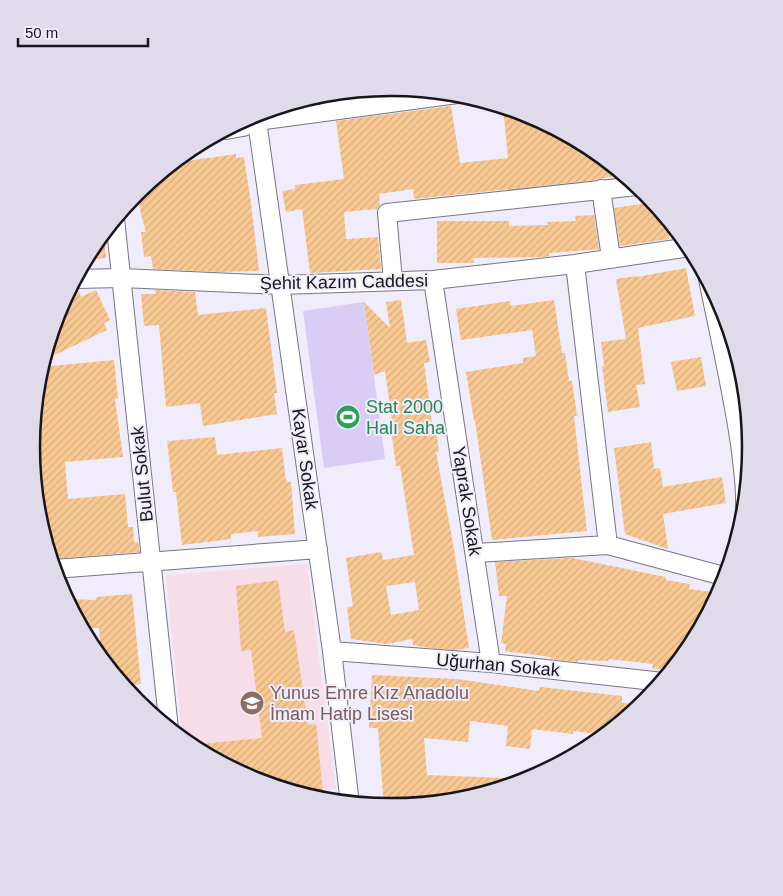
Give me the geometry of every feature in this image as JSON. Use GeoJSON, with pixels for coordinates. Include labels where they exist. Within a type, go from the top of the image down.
{"type":"FeatureCollection","features":[{"type":"Feature","properties":{"kind":"street"},"geometry":{"type":"LineString","coordinates":[[278,115],[423,98]]}},
{"type":"Feature","properties":{"kind":"street","name":"Kayar Sokak"},"geometry":{"type":"LineString","coordinates":[[257,123],[332,651],[349,796]]}},
{"type":"Feature","properties":{"kind":"street"},"geometry":{"type":"LineString","coordinates":[[393,282],[387,212],[626,187]]}},
{"type":"Feature","properties":{"kind":"street"},"geometry":{"type":"LineString","coordinates":[[600,189],[611,258]]}},
{"type":"Feature","properties":{"kind":"street","name":"Bulut Sokak"},"geometry":{"type":"LineString","coordinates":[[116,230],[168,719]]}},
{"type":"Feature","properties":{"kind":"street","name":"Şehit Kazım Caddesi"},"geometry":{"type":"LineString","coordinates":[[83,279],[122,278],[280,285],[434,280],[575,264],[681,248]]}},
{"type":"Feature","properties":{"kind":"street"},"geometry":{"type":"LineString","coordinates":[[575,264],[608,545]]}},
{"type":"Feature","properties":{"kind":"street","name":"Yaprak Sokak"},"geometry":{"type":"LineString","coordinates":[[434,280],[491,663]]}},
{"type":"Feature","properties":{"kind":"street"},"geometry":{"type":"LineString","coordinates":[[714,309],[736,415],[742,463]]}},
{"type":"Feature","properties":{"kind":"street"},"geometry":{"type":"LineString","coordinates":[[476,553],[608,545],[719,575]]}},
{"type":"Feature","properties":{"kind":"street"},"geometry":{"type":"LineString","coordinates":[[62,569],[318,549]]}},
{"type":"Feature","properties":{"kind":"street","name":"Uğurhan Sokak"},"geometry":{"type":"LineString","coordinates":[[332,651],[491,663],[655,681]]}},
{"type":"Feature","properties":{"kind":"shaded area","name":"Stat 2000 Halı Saha"},"geometry":{"type":"Polygon","coordinates":[[[364,302],[385,459],[324,468],[303,311],[364,302]]]}},
{"type":"Feature","properties":{"kind":"shaded area","name":"Yunus Emre Kız Anadolu İmam Hatip Lisesi"},"geometry":{"type":"Polygon","coordinates":[[[307,564],[336,789],[317,792],[257,773],[216,752],[181,729],[166,575],[307,564]]]}},
{"type":"Feature","properties":{"kind":"building"},"geometry":{"type":"Polygon","coordinates":[[[451,106],[460,163],[508,158],[504,115],[526,123],[567,144],[613,176],[595,180],[414,199],[413,189],[379,194],[380,205],[377,209],[344,212],[346,239],[378,237],[381,269],[310,273],[302,209],[286,212],[282,191],[295,189],[295,185],[344,179],[336,121],[451,106]]]}},
{"type":"Feature","properties":{"kind":"building"},"geometry":{"type":"Polygon","coordinates":[[[236,154],[236,158],[244,157],[259,271],[221,272],[153,269],[151,256],[144,257],[141,232],[146,232],[139,203],[190,161],[236,154]]]}},
{"type":"Feature","properties":{"kind":"building"},"geometry":{"type":"Polygon","coordinates":[[[644,203],[671,235],[669,239],[620,246],[614,208],[644,203]]]}},
{"type":"Feature","properties":{"kind":"building"},"geometry":{"type":"Polygon","coordinates":[[[594,215],[599,249],[549,253],[549,256],[544,257],[473,258],[474,263],[437,263],[437,221],[509,221],[509,226],[548,225],[547,222],[576,221],[575,216],[594,215]]]}},
{"type":"Feature","properties":{"kind":"building"},"geometry":{"type":"Polygon","coordinates":[[[105,245],[106,258],[95,259],[105,245]]]}},
{"type":"Feature","properties":{"kind":"building"},"geometry":{"type":"Polygon","coordinates":[[[686,268],[695,316],[638,328],[645,384],[636,385],[640,407],[608,412],[601,342],[626,339],[616,279],[686,268]]]}},
{"type":"Feature","properties":{"kind":"building"},"geometry":{"type":"Polygon","coordinates":[[[96,290],[110,320],[104,323],[107,330],[52,356],[76,292],[79,291],[81,297],[96,290]]]}},
{"type":"Feature","properties":{"kind":"building"},"geometry":{"type":"Polygon","coordinates":[[[155,290],[195,292],[198,315],[266,308],[277,393],[274,393],[277,414],[203,426],[200,403],[166,407],[159,325],[144,326],[141,294],[156,294],[155,290]]]}},
{"type":"Feature","properties":{"kind":"building"},"geometry":{"type":"Polygon","coordinates":[[[401,300],[407,343],[426,340],[430,362],[424,363],[433,430],[436,429],[439,452],[436,452],[454,549],[469,648],[455,650],[429,648],[413,645],[412,639],[387,644],[351,639],[347,607],[353,606],[346,558],[381,552],[383,560],[414,555],[400,466],[396,466],[392,436],[394,435],[385,371],[374,375],[364,302],[390,328],[386,302],[401,300]],[[415,582],[386,586],[391,615],[419,610],[415,582]]]}},
{"type":"Feature","properties":{"kind":"building"},"geometry":{"type":"Polygon","coordinates":[[[554,300],[562,353],[565,353],[569,381],[572,381],[577,416],[574,416],[587,531],[492,540],[466,372],[523,363],[523,358],[536,356],[532,330],[461,340],[456,309],[510,301],[511,306],[554,300]]]}},
{"type":"Feature","properties":{"kind":"building"},"geometry":{"type":"Polygon","coordinates":[[[701,357],[706,386],[677,391],[671,362],[701,357]]]}},
{"type":"Feature","properties":{"kind":"building"},"geometry":{"type":"Polygon","coordinates":[[[114,360],[118,399],[115,399],[123,457],[65,462],[68,499],[125,494],[128,527],[133,527],[134,542],[138,542],[140,552],[58,558],[52,539],[43,494],[40,448],[43,402],[50,366],[114,360]]]}},
{"type":"Feature","properties":{"kind":"building"},"geometry":{"type":"Polygon","coordinates":[[[215,437],[217,455],[282,448],[286,482],[291,482],[295,534],[258,537],[258,531],[231,534],[231,539],[182,545],[176,492],[173,492],[167,441],[215,437]]]}},
{"type":"Feature","properties":{"kind":"building"},"geometry":{"type":"Polygon","coordinates":[[[651,442],[654,469],[660,468],[663,487],[722,477],[726,503],[663,514],[668,549],[625,534],[614,448],[651,442]]]}},
{"type":"Feature","properties":{"kind":"building"},"geometry":{"type":"Polygon","coordinates":[[[572,558],[666,577],[666,580],[690,584],[689,589],[712,592],[696,624],[664,670],[652,668],[653,664],[609,659],[608,661],[578,660],[578,662],[551,659],[551,657],[505,651],[506,644],[501,643],[507,596],[499,596],[495,562],[572,558]]]}},
{"type":"Feature","properties":{"kind":"building"},"geometry":{"type":"Polygon","coordinates":[[[278,580],[285,632],[294,630],[308,725],[316,724],[323,793],[301,788],[257,773],[202,744],[262,738],[251,650],[241,651],[236,586],[278,580]]]}},
{"type":"Feature","properties":{"kind":"building"},"geometry":{"type":"Polygon","coordinates":[[[132,594],[141,684],[132,685],[127,680],[101,645],[99,628],[90,628],[74,599],[96,600],[96,597],[132,594]]]}},
{"type":"Feature","properties":{"kind":"building"},"geometry":{"type":"Polygon","coordinates":[[[372,675],[457,679],[539,691],[540,687],[622,696],[622,703],[632,704],[596,734],[573,731],[573,734],[532,729],[530,749],[506,746],[508,726],[470,721],[468,742],[424,738],[427,775],[511,778],[460,793],[414,799],[383,799],[378,728],[369,728],[372,675]]]}},
{"type":"Feature","properties":{"kind":"place","name":"Stat 2000 Halı Saha"},"geometry":{"type":"Point","coordinates":[348,417]}},
{"type":"Feature","properties":{"kind":"place","name":"Yunus Emre Kız Anadolu İmam Hatip Lisesi"},"geometry":{"type":"Point","coordinates":[252,703]}}]}
